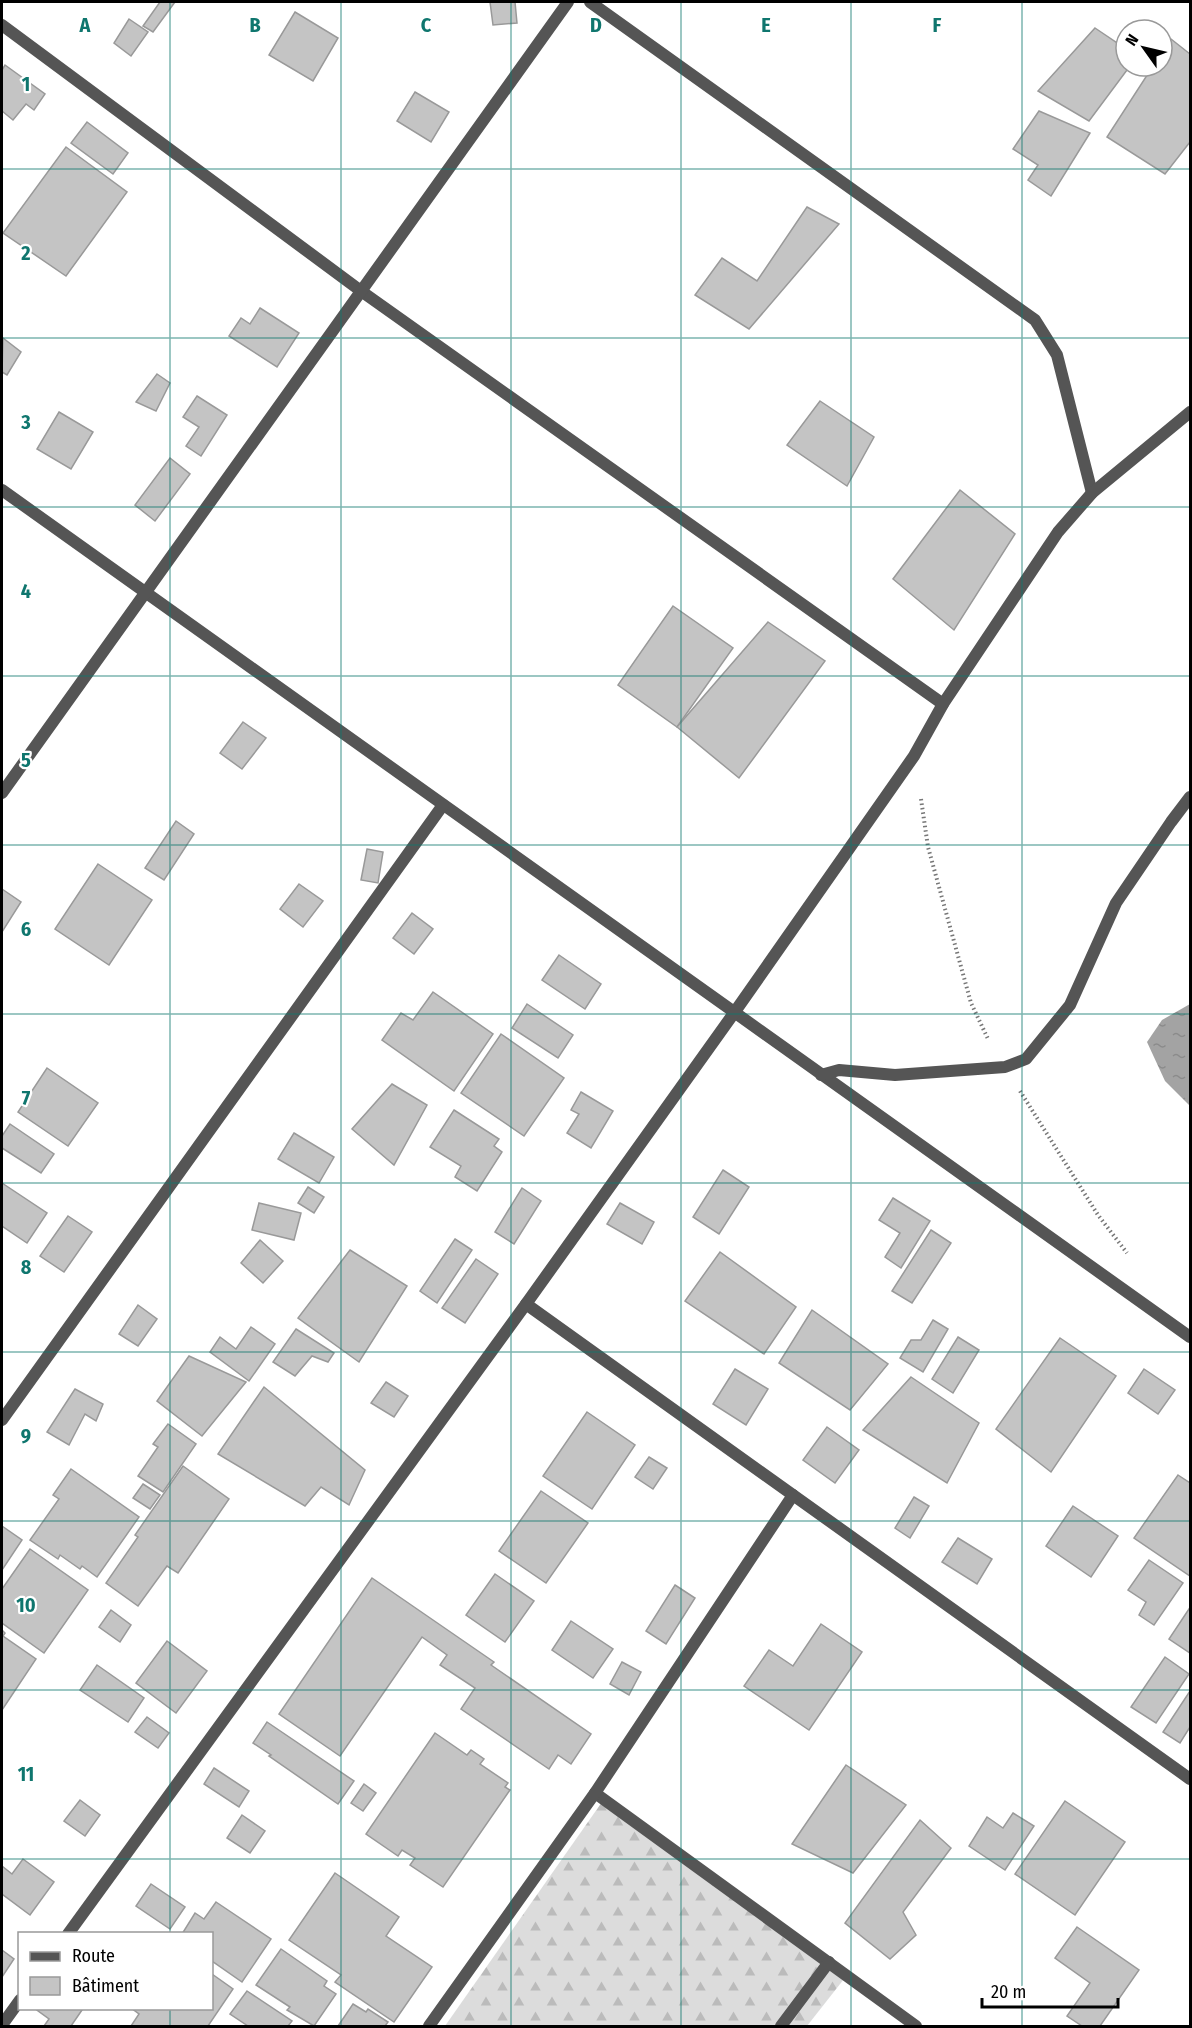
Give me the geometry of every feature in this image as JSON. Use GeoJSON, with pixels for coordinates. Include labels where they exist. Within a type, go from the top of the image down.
{"type":"FeatureCollection","features":[{"type":"Feature","properties":{"kind":"street"},"geometry":{"type":"LineString","coordinates":[[2,793],[568,2]]}},
{"type":"Feature","properties":{"kind":"street"},"geometry":{"type":"LineString","coordinates":[[590,2],[1035,320],[1057,355],[1092,493]]}},
{"type":"Feature","properties":{"kind":"street"},"geometry":{"type":"LineString","coordinates":[[2,25],[361,291],[943,704]]}},
{"type":"Feature","properties":{"kind":"street"},"geometry":{"type":"LineString","coordinates":[[69,1932],[526,1304],[734,1013],[914,756],[943,704],[1058,532],[1092,493],[1191,412]]}},
{"type":"Feature","properties":{"kind":"street"},"geometry":{"type":"LineString","coordinates":[[2,490],[1191,1337]]}},
{"type":"Feature","properties":{"kind":"street"},"geometry":{"type":"LineString","coordinates":[[821,1075],[839,1070],[895,1075],[1005,1067],[1026,1059],[1071,1005],[1116,903],[1191,797]]}},
{"type":"Feature","properties":{"kind":"street"},"geometry":{"type":"LineString","coordinates":[[2,1420],[443,805]]}},
{"type":"Feature","properties":{"kind":"street"},"geometry":{"type":"LineString","coordinates":[[526,1304],[1191,1779]]}},
{"type":"Feature","properties":{"kind":"street"},"geometry":{"type":"LineString","coordinates":[[429,2026],[595,1793],[793,1494]]}},
{"type":"Feature","properties":{"kind":"street"},"geometry":{"type":"LineString","coordinates":[[595,1793],[916,2026]]}},
{"type":"Feature","properties":{"kind":"street"},"geometry":{"type":"LineString","coordinates":[[781,2026],[829,1962]]}},
{"type":"Feature","properties":{"kind":"street"},"geometry":{"type":"LineString","coordinates":[[2,2025],[18,2003]]}},
{"type":"Feature","properties":{"kind":"green space"},"geometry":{"type":"Polygon","coordinates":[[[602,1802],[844,1979],[807,2026],[445,2026],[602,1802]]]}},
{"type":"Feature","properties":{"kind":"water"},"geometry":{"type":"Polygon","coordinates":[[[1190,1004],[1190,1106],[1165,1081],[1147,1042],[1162,1020],[1190,1004]]]}},
{"type":"Feature","properties":{"kind":"building"},"geometry":{"type":"Polygon","coordinates":[[[160,2],[175,2],[153,32],[143,26],[160,2]]]}},
{"type":"Feature","properties":{"kind":"building"},"geometry":{"type":"Polygon","coordinates":[[[490,2],[515,2],[517,23],[493,25],[490,2]]]}},
{"type":"Feature","properties":{"kind":"building"},"geometry":{"type":"Polygon","coordinates":[[[295,12],[338,38],[313,81],[269,55],[295,12]]]}},
{"type":"Feature","properties":{"kind":"building"},"geometry":{"type":"Polygon","coordinates":[[[129,19],[148,32],[131,56],[114,43],[129,19]]]}},
{"type":"Feature","properties":{"kind":"building"},"geometry":{"type":"Polygon","coordinates":[[[1095,28],[1114,41],[1114,78],[1121,78],[1089,121],[1038,91],[1095,28]]]}},
{"type":"Feature","properties":{"kind":"building"},"geometry":{"type":"Polygon","coordinates":[[[1174,41],[1190,54],[1190,142],[1165,174],[1107,137],[1145,78],[1174,78],[1174,41]]]}},
{"type":"Feature","properties":{"kind":"building"},"geometry":{"type":"Polygon","coordinates":[[[5,65],[45,94],[34,110],[26,104],[13,120],[2,111],[2,70],[5,65]]]}},
{"type":"Feature","properties":{"kind":"building"},"geometry":{"type":"Polygon","coordinates":[[[415,92],[449,112],[431,142],[397,121],[415,92]]]}},
{"type":"Feature","properties":{"kind":"building"},"geometry":{"type":"Polygon","coordinates":[[[1039,111],[1090,133],[1051,196],[1028,180],[1038,165],[1013,149],[1039,111]]]}},
{"type":"Feature","properties":{"kind":"building"},"geometry":{"type":"Polygon","coordinates":[[[87,122],[128,153],[113,174],[71,143],[87,122]]]}},
{"type":"Feature","properties":{"kind":"building"},"geometry":{"type":"Polygon","coordinates":[[[66,147],[127,192],[66,276],[3,233],[66,147]]]}},
{"type":"Feature","properties":{"kind":"building"},"geometry":{"type":"Polygon","coordinates":[[[807,207],[839,224],[749,329],[695,295],[722,258],[757,281],[807,207]]]}},
{"type":"Feature","properties":{"kind":"building"},"geometry":{"type":"Polygon","coordinates":[[[260,308],[299,333],[277,367],[229,336],[241,318],[250,324],[260,308]]]}},
{"type":"Feature","properties":{"kind":"building"},"geometry":{"type":"Polygon","coordinates":[[[3,338],[21,352],[7,375],[2,372],[3,338]]]}},
{"type":"Feature","properties":{"kind":"building"},"geometry":{"type":"Polygon","coordinates":[[[157,374],[170,383],[156,411],[136,402],[157,374]]]}},
{"type":"Feature","properties":{"kind":"building"},"geometry":{"type":"Polygon","coordinates":[[[197,396],[227,415],[201,456],[186,446],[199,427],[183,417],[197,396]]]}},
{"type":"Feature","properties":{"kind":"building"},"geometry":{"type":"Polygon","coordinates":[[[820,401],[874,437],[847,486],[787,445],[820,401]]]}},
{"type":"Feature","properties":{"kind":"building"},"geometry":{"type":"Polygon","coordinates":[[[59,412],[93,432],[71,469],[37,449],[59,412]]]}},
{"type":"Feature","properties":{"kind":"building"},"geometry":{"type":"Polygon","coordinates":[[[170,458],[190,474],[155,521],[135,505],[170,458]]]}},
{"type":"Feature","properties":{"kind":"building"},"geometry":{"type":"Polygon","coordinates":[[[960,490],[1015,534],[954,630],[893,579],[960,490]]]}},
{"type":"Feature","properties":{"kind":"building"},"geometry":{"type":"Polygon","coordinates":[[[673,606],[733,648],[677,727],[618,685],[673,606]]]}},
{"type":"Feature","properties":{"kind":"building"},"geometry":{"type":"Polygon","coordinates":[[[768,622],[825,661],[739,778],[677,727],[768,622]]]}},
{"type":"Feature","properties":{"kind":"building"},"geometry":{"type":"Polygon","coordinates":[[[243,722],[266,738],[242,769],[220,753],[243,722]]]}},
{"type":"Feature","properties":{"kind":"building"},"geometry":{"type":"Polygon","coordinates":[[[176,821],[194,834],[164,880],[145,868],[176,821]]]}},
{"type":"Feature","properties":{"kind":"building"},"geometry":{"type":"Polygon","coordinates":[[[367,849],[383,852],[378,883],[361,880],[367,849]]]}},
{"type":"Feature","properties":{"kind":"building"},"geometry":{"type":"Polygon","coordinates":[[[98,864],[152,900],[109,965],[55,929],[98,864]]]}},
{"type":"Feature","properties":{"kind":"building"},"geometry":{"type":"Polygon","coordinates":[[[299,884],[323,901],[303,927],[280,909],[299,884]]]}},
{"type":"Feature","properties":{"kind":"building"},"geometry":{"type":"Polygon","coordinates":[[[2,889],[21,902],[2,932],[2,889]]]}},
{"type":"Feature","properties":{"kind":"building"},"geometry":{"type":"Polygon","coordinates":[[[412,913],[433,929],[414,954],[393,938],[412,913]]]}},
{"type":"Feature","properties":{"kind":"building"},"geometry":{"type":"Polygon","coordinates":[[[559,955],[601,984],[585,1009],[542,980],[559,955]]]}},
{"type":"Feature","properties":{"kind":"building"},"geometry":{"type":"Polygon","coordinates":[[[433,992],[493,1034],[454,1091],[382,1040],[401,1013],[413,1020],[433,992]]]}},
{"type":"Feature","properties":{"kind":"building"},"geometry":{"type":"Polygon","coordinates":[[[527,1004],[573,1035],[558,1058],[512,1028],[527,1004]]]}},
{"type":"Feature","properties":{"kind":"building"},"geometry":{"type":"Polygon","coordinates":[[[501,1034],[564,1078],[524,1136],[461,1093],[501,1034]]]}},
{"type":"Feature","properties":{"kind":"building"},"geometry":{"type":"Polygon","coordinates":[[[47,1068],[98,1103],[68,1146],[18,1112],[47,1068]]]}},
{"type":"Feature","properties":{"kind":"building"},"geometry":{"type":"Polygon","coordinates":[[[392,1084],[427,1105],[394,1165],[352,1129],[392,1084]]]}},
{"type":"Feature","properties":{"kind":"building"},"geometry":{"type":"Polygon","coordinates":[[[581,1092],[613,1111],[591,1148],[567,1133],[579,1114],[571,1110],[581,1092]]]}},
{"type":"Feature","properties":{"kind":"building"},"geometry":{"type":"Polygon","coordinates":[[[454,1110],[499,1139],[494,1146],[502,1152],[477,1191],[455,1177],[461,1166],[430,1147],[454,1110]]]}},
{"type":"Feature","properties":{"kind":"building"},"geometry":{"type":"Polygon","coordinates":[[[10,1124],[54,1154],[41,1173],[2,1148],[2,1136],[10,1124]]]}},
{"type":"Feature","properties":{"kind":"building"},"geometry":{"type":"Polygon","coordinates":[[[294,1133],[334,1157],[319,1183],[278,1159],[294,1133]]]}},
{"type":"Feature","properties":{"kind":"building"},"geometry":{"type":"Polygon","coordinates":[[[723,1170],[749,1187],[719,1234],[693,1217],[723,1170]]]}},
{"type":"Feature","properties":{"kind":"building"},"geometry":{"type":"Polygon","coordinates":[[[2,1183],[47,1213],[27,1243],[2,1226],[2,1183]]]}},
{"type":"Feature","properties":{"kind":"building"},"geometry":{"type":"Polygon","coordinates":[[[308,1187],[324,1197],[314,1213],[298,1203],[308,1187]]]}},
{"type":"Feature","properties":{"kind":"building"},"geometry":{"type":"Polygon","coordinates":[[[522,1188],[541,1201],[514,1244],[495,1232],[522,1188]]]}},
{"type":"Feature","properties":{"kind":"building"},"geometry":{"type":"Polygon","coordinates":[[[893,1198],[930,1221],[901,1268],[885,1257],[900,1233],[879,1220],[893,1198]]]}},
{"type":"Feature","properties":{"kind":"building"},"geometry":{"type":"Polygon","coordinates":[[[259,1203],[301,1213],[294,1240],[252,1230],[259,1203]]]}},
{"type":"Feature","properties":{"kind":"building"},"geometry":{"type":"Polygon","coordinates":[[[620,1203],[654,1222],[642,1244],[607,1224],[620,1203]]]}},
{"type":"Feature","properties":{"kind":"building"},"geometry":{"type":"Polygon","coordinates":[[[68,1216],[92,1232],[64,1272],[40,1256],[68,1216]]]}},
{"type":"Feature","properties":{"kind":"building"},"geometry":{"type":"Polygon","coordinates":[[[931,1230],[951,1243],[912,1303],[892,1291],[931,1230]]]}},
{"type":"Feature","properties":{"kind":"building"},"geometry":{"type":"Polygon","coordinates":[[[455,1239],[472,1250],[437,1303],[420,1291],[455,1239]]]}},
{"type":"Feature","properties":{"kind":"building"},"geometry":{"type":"Polygon","coordinates":[[[260,1240],[283,1261],[263,1283],[241,1263],[260,1240]]]}},
{"type":"Feature","properties":{"kind":"building"},"geometry":{"type":"Polygon","coordinates":[[[350,1250],[407,1286],[359,1362],[298,1318],[350,1250]]]}},
{"type":"Feature","properties":{"kind":"building"},"geometry":{"type":"Polygon","coordinates":[[[720,1252],[796,1307],[764,1354],[685,1301],[720,1252]]]}},
{"type":"Feature","properties":{"kind":"building"},"geometry":{"type":"Polygon","coordinates":[[[476,1259],[498,1274],[465,1323],[442,1308],[476,1259]]]}},
{"type":"Feature","properties":{"kind":"building"},"geometry":{"type":"Polygon","coordinates":[[[138,1305],[157,1319],[138,1346],[119,1334],[138,1305]]]}},
{"type":"Feature","properties":{"kind":"building"},"geometry":{"type":"Polygon","coordinates":[[[812,1310],[888,1364],[850,1410],[779,1363],[812,1310]]]}},
{"type":"Feature","properties":{"kind":"building"},"geometry":{"type":"Polygon","coordinates":[[[933,1320],[948,1329],[923,1372],[900,1358],[911,1340],[921,1340],[933,1320]]]}},
{"type":"Feature","properties":{"kind":"building"},"geometry":{"type":"Polygon","coordinates":[[[251,1327],[275,1344],[249,1381],[210,1352],[220,1337],[236,1349],[251,1327]]]}},
{"type":"Feature","properties":{"kind":"building"},"geometry":{"type":"Polygon","coordinates":[[[296,1329],[334,1353],[328,1362],[312,1356],[295,1376],[273,1362],[296,1329]]]}},
{"type":"Feature","properties":{"kind":"building"},"geometry":{"type":"Polygon","coordinates":[[[958,1337],[979,1350],[953,1393],[932,1379],[958,1337]]]}},
{"type":"Feature","properties":{"kind":"building"},"geometry":{"type":"Polygon","coordinates":[[[1060,1338],[1116,1376],[1051,1472],[996,1429],[1060,1338]]]}},
{"type":"Feature","properties":{"kind":"building"},"geometry":{"type":"Polygon","coordinates":[[[189,1356],[246,1382],[202,1436],[157,1401],[189,1356]]]}},
{"type":"Feature","properties":{"kind":"building"},"geometry":{"type":"Polygon","coordinates":[[[735,1369],[768,1389],[746,1425],[713,1404],[735,1369]]]}},
{"type":"Feature","properties":{"kind":"building"},"geometry":{"type":"Polygon","coordinates":[[[1144,1369],[1175,1390],[1158,1414],[1128,1393],[1144,1369]]]}},
{"type":"Feature","properties":{"kind":"building"},"geometry":{"type":"Polygon","coordinates":[[[911,1377],[979,1423],[947,1483],[863,1430],[911,1377]]]}},
{"type":"Feature","properties":{"kind":"building"},"geometry":{"type":"Polygon","coordinates":[[[386,1382],[408,1396],[394,1417],[371,1403],[386,1382]]]}},
{"type":"Feature","properties":{"kind":"building"},"geometry":{"type":"Polygon","coordinates":[[[264,1387],[365,1470],[349,1505],[321,1487],[305,1506],[218,1454],[264,1387]]]}},
{"type":"Feature","properties":{"kind":"building"},"geometry":{"type":"Polygon","coordinates":[[[75,1389],[103,1404],[96,1421],[85,1414],[69,1445],[47,1432],[75,1389]]]}},
{"type":"Feature","properties":{"kind":"building"},"geometry":{"type":"Polygon","coordinates":[[[587,1412],[635,1445],[592,1509],[543,1476],[587,1412]]]}},
{"type":"Feature","properties":{"kind":"building"},"geometry":{"type":"Polygon","coordinates":[[[168,1424],[196,1444],[163,1492],[138,1476],[158,1447],[153,1444],[168,1424]]]}},
{"type":"Feature","properties":{"kind":"building"},"geometry":{"type":"Polygon","coordinates":[[[827,1427],[859,1450],[835,1483],[803,1460],[827,1427]]]}},
{"type":"Feature","properties":{"kind":"building"},"geometry":{"type":"Polygon","coordinates":[[[649,1457],[667,1468],[653,1489],[635,1477],[649,1457]]]}},
{"type":"Feature","properties":{"kind":"building"},"geometry":{"type":"Polygon","coordinates":[[[183,1466],[229,1499],[178,1573],[167,1566],[138,1606],[106,1583],[138,1537],[135,1535],[183,1466]]]}},
{"type":"Feature","properties":{"kind":"building"},"geometry":{"type":"Polygon","coordinates":[[[71,1469],[139,1517],[97,1577],[82,1566],[80,1569],[60,1555],[58,1559],[30,1540],[59,1499],[53,1495],[71,1469]]]}},
{"type":"Feature","properties":{"kind":"building"},"geometry":{"type":"Polygon","coordinates":[[[1178,1475],[1190,1483],[1190,1576],[1134,1538],[1178,1475]]]}},
{"type":"Feature","properties":{"kind":"building"},"geometry":{"type":"Polygon","coordinates":[[[143,1484],[160,1495],[150,1509],[133,1498],[143,1484]]]}},
{"type":"Feature","properties":{"kind":"building"},"geometry":{"type":"Polygon","coordinates":[[[541,1491],[588,1523],[546,1583],[499,1551],[541,1491]]]}},
{"type":"Feature","properties":{"kind":"building"},"geometry":{"type":"Polygon","coordinates":[[[914,1497],[929,1506],[910,1538],[895,1528],[914,1497]]]}},
{"type":"Feature","properties":{"kind":"building"},"geometry":{"type":"Polygon","coordinates":[[[1073,1506],[1118,1536],[1091,1577],[1046,1546],[1073,1506]]]}},
{"type":"Feature","properties":{"kind":"building"},"geometry":{"type":"Polygon","coordinates":[[[2,1526],[22,1540],[2,1570],[2,1526]]]}},
{"type":"Feature","properties":{"kind":"building"},"geometry":{"type":"Polygon","coordinates":[[[958,1538],[992,1559],[977,1584],[942,1562],[958,1538]]]}},
{"type":"Feature","properties":{"kind":"building"},"geometry":{"type":"Polygon","coordinates":[[[30,1549],[88,1590],[44,1653],[2,1623],[2,1589],[30,1549]]]}},
{"type":"Feature","properties":{"kind":"building"},"geometry":{"type":"Polygon","coordinates":[[[1149,1560],[1183,1583],[1154,1625],[1139,1615],[1146,1602],[1128,1590],[1149,1560]]]}},
{"type":"Feature","properties":{"kind":"building"},"geometry":{"type":"Polygon","coordinates":[[[495,1574],[534,1601],[505,1642],[466,1615],[495,1574]]]}},
{"type":"Feature","properties":{"kind":"building"},"geometry":{"type":"Polygon","coordinates":[[[372,1578],[494,1662],[491,1665],[591,1734],[571,1764],[558,1755],[549,1769],[461,1709],[475,1688],[440,1665],[447,1655],[422,1637],[340,1756],[279,1714],[372,1578]]]}},
{"type":"Feature","properties":{"kind":"building"},"geometry":{"type":"Polygon","coordinates":[[[675,1585],[695,1598],[666,1644],[646,1631],[675,1585]]]}},
{"type":"Feature","properties":{"kind":"building"},"geometry":{"type":"Polygon","coordinates":[[[111,1610],[131,1625],[120,1642],[99,1627],[111,1610]]]}},
{"type":"Feature","properties":{"kind":"building"},"geometry":{"type":"Polygon","coordinates":[[[1190,1610],[1190,1653],[1169,1639],[1190,1610]]]}},
{"type":"Feature","properties":{"kind":"building"},"geometry":{"type":"Polygon","coordinates":[[[571,1621],[613,1649],[593,1678],[552,1650],[571,1621]]]}},
{"type":"Feature","properties":{"kind":"building"},"geometry":{"type":"Polygon","coordinates":[[[821,1624],[862,1652],[809,1730],[744,1686],[769,1650],[793,1666],[821,1624]]]}},
{"type":"Feature","properties":{"kind":"building"},"geometry":{"type":"Polygon","coordinates":[[[2,1630],[5,1633],[3,1636],[36,1659],[2,1710],[2,1630]]]}},
{"type":"Feature","properties":{"kind":"building"},"geometry":{"type":"Polygon","coordinates":[[[167,1641],[207,1671],[176,1713],[136,1683],[167,1641]]]}},
{"type":"Feature","properties":{"kind":"building"},"geometry":{"type":"Polygon","coordinates":[[[1165,1657],[1189,1674],[1156,1723],[1131,1707],[1165,1657]]]}},
{"type":"Feature","properties":{"kind":"building"},"geometry":{"type":"Polygon","coordinates":[[[622,1662],[641,1672],[629,1695],[610,1684],[622,1662]]]}},
{"type":"Feature","properties":{"kind":"building"},"geometry":{"type":"Polygon","coordinates":[[[97,1665],[144,1698],[128,1722],[80,1690],[97,1665]]]}},
{"type":"Feature","properties":{"kind":"building"},"geometry":{"type":"Polygon","coordinates":[[[1190,1691],[1190,1727],[1180,1743],[1163,1732],[1190,1691]]]}},
{"type":"Feature","properties":{"kind":"building"},"geometry":{"type":"Polygon","coordinates":[[[147,1717],[169,1733],[158,1748],[135,1732],[147,1717]]]}},
{"type":"Feature","properties":{"kind":"building"},"geometry":{"type":"Polygon","coordinates":[[[267,1722],[354,1781],[338,1804],[253,1743],[267,1722]]]}},
{"type":"Feature","properties":{"kind":"building"},"geometry":{"type":"Polygon","coordinates":[[[435,1733],[467,1755],[471,1750],[484,1759],[480,1764],[508,1783],[505,1787],[510,1790],[443,1887],[410,1865],[415,1858],[402,1850],[398,1856],[366,1834],[435,1733]]]}},
{"type":"Feature","properties":{"kind":"building"},"geometry":{"type":"Polygon","coordinates":[[[846,1765],[906,1805],[853,1873],[792,1844],[846,1765]]]}},
{"type":"Feature","properties":{"kind":"building"},"geometry":{"type":"Polygon","coordinates":[[[214,1768],[249,1791],[239,1807],[204,1784],[214,1768]]]}},
{"type":"Feature","properties":{"kind":"building"},"geometry":{"type":"Polygon","coordinates":[[[364,1784],[376,1793],[363,1811],[351,1803],[364,1784]]]}},
{"type":"Feature","properties":{"kind":"building"},"geometry":{"type":"Polygon","coordinates":[[[80,1800],[100,1815],[85,1836],[64,1821],[80,1800]]]}},
{"type":"Feature","properties":{"kind":"building"},"geometry":{"type":"Polygon","coordinates":[[[1065,1801],[1125,1842],[1075,1915],[1015,1874],[1065,1801]]]}},
{"type":"Feature","properties":{"kind":"building"},"geometry":{"type":"Polygon","coordinates":[[[1013,1813],[1034,1826],[1005,1870],[969,1846],[987,1817],[1003,1828],[1013,1813]]]}},
{"type":"Feature","properties":{"kind":"building"},"geometry":{"type":"Polygon","coordinates":[[[242,1815],[265,1831],[250,1853],[227,1838],[242,1815]]]}},
{"type":"Feature","properties":{"kind":"building"},"geometry":{"type":"Polygon","coordinates":[[[920,1820],[951,1848],[903,1912],[916,1935],[890,1959],[845,1923],[920,1820]]]}},
{"type":"Feature","properties":{"kind":"building"},"geometry":{"type":"Polygon","coordinates":[[[23,1859],[54,1882],[30,1915],[2,1894],[2,1866],[12,1874],[23,1859]]]}},
{"type":"Feature","properties":{"kind":"building"},"geometry":{"type":"Polygon","coordinates":[[[335,1873],[399,1917],[386,1936],[432,1967],[394,2022],[335,1982],[341,1975],[289,1940],[335,1873]]]}},
{"type":"Feature","properties":{"kind":"building"},"geometry":{"type":"Polygon","coordinates":[[[151,1884],[185,1907],[170,1929],[136,1906],[151,1884]]]}},
{"type":"Feature","properties":{"kind":"building"},"geometry":{"type":"Polygon","coordinates":[[[216,1902],[271,1939],[242,1982],[213,1962],[213,1932],[183,1932],[195,1913],[204,1919],[216,1902]]]}},
{"type":"Feature","properties":{"kind":"building"},"geometry":{"type":"Polygon","coordinates":[[[1077,1927],[1139,1970],[1100,2026],[1082,2026],[1067,2016],[1090,1983],[1055,1958],[1077,1927]]]}},
{"type":"Feature","properties":{"kind":"building"},"geometry":{"type":"Polygon","coordinates":[[[281,1949],[327,1981],[324,1986],[336,1994],[314,2026],[287,2010],[290,2007],[256,1985],[281,1949]]]}},
{"type":"Feature","properties":{"kind":"building"},"geometry":{"type":"Polygon","coordinates":[[[2,1950],[14,1959],[2,1977],[2,1950]]]}},
{"type":"Feature","properties":{"kind":"building"},"geometry":{"type":"Polygon","coordinates":[[[213,1975],[233,1989],[208,2026],[131,2026],[139,2014],[134,2010],[213,2010],[213,1975]]]}},
{"type":"Feature","properties":{"kind":"building"},"geometry":{"type":"Polygon","coordinates":[[[247,1991],[292,2021],[288,2026],[248,2026],[230,2014],[247,1991]]]}},
{"type":"Feature","properties":{"kind":"building"},"geometry":{"type":"Polygon","coordinates":[[[353,2004],[366,2012],[368,2009],[388,2022],[385,2026],[338,2026],[353,2004]]]}},
{"type":"Feature","properties":{"kind":"building"},"geometry":{"type":"Polygon","coordinates":[[[37,2010],[82,2010],[71,2026],[44,2026],[49,2019],[37,2010]]]}}]}
